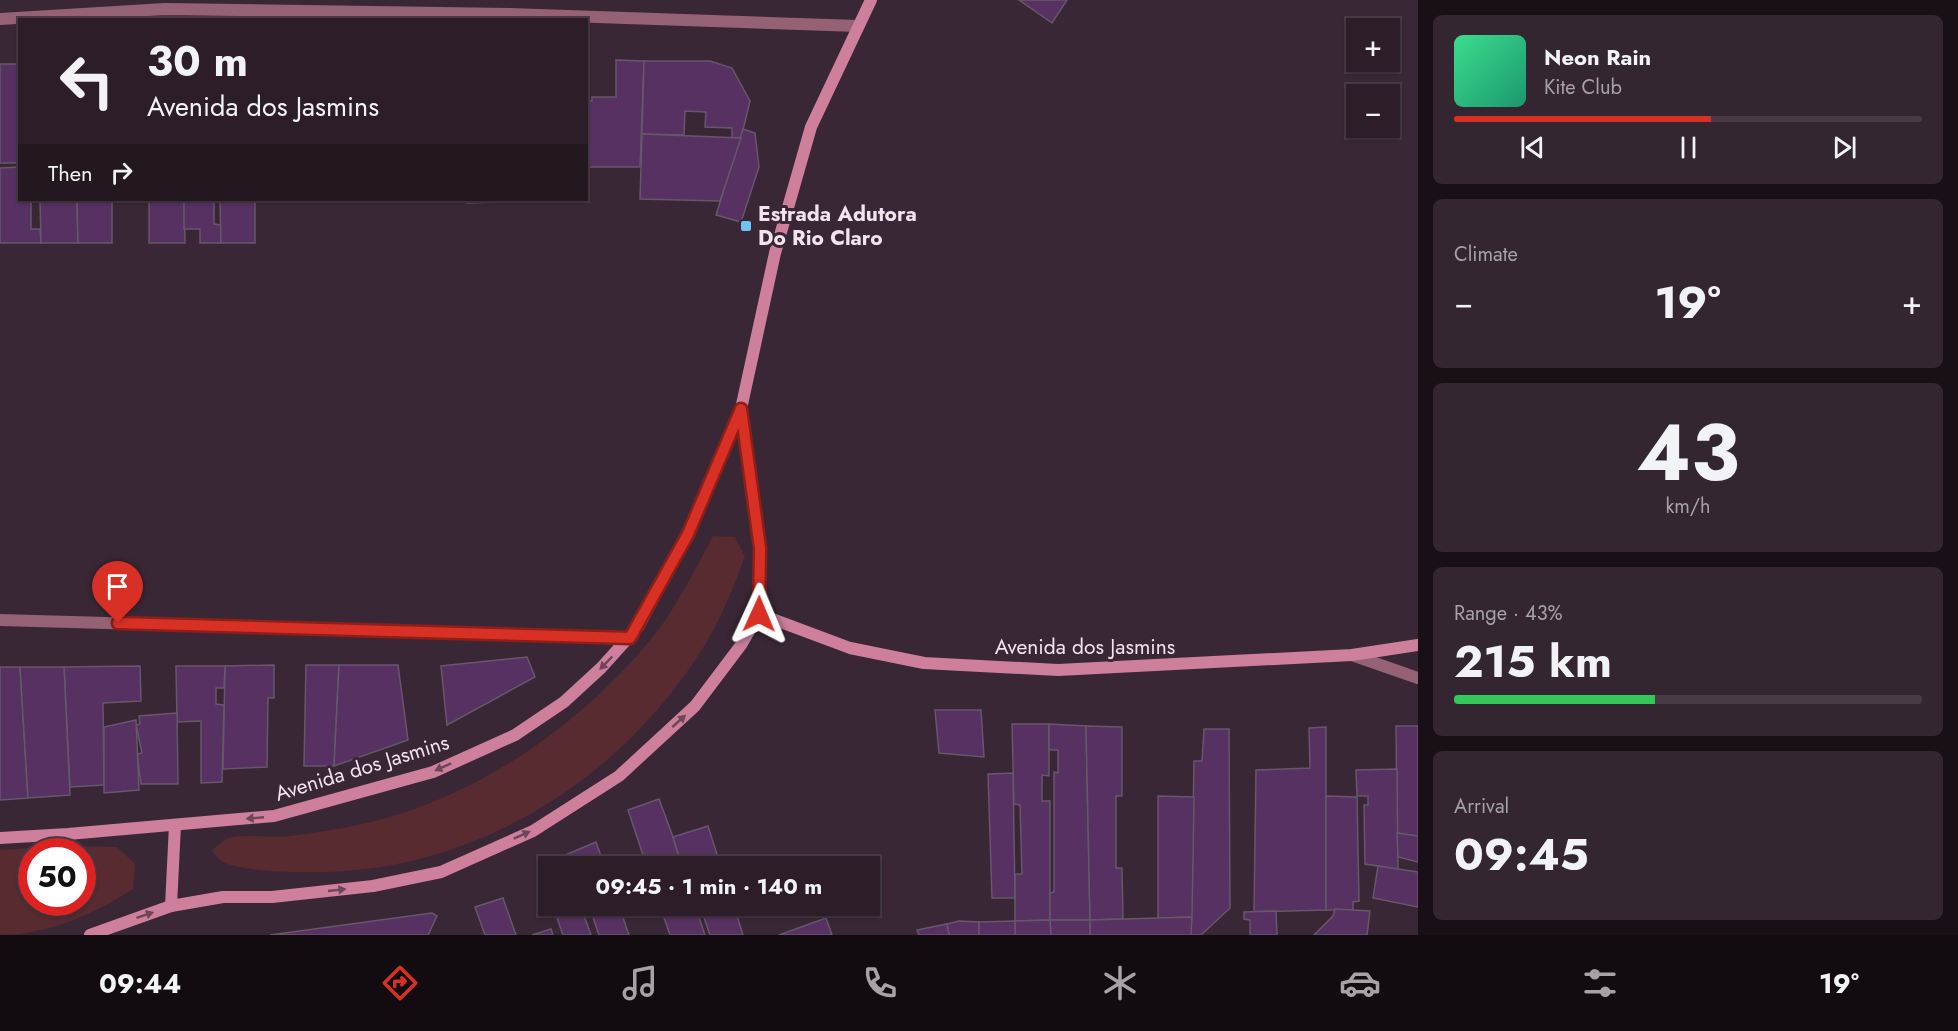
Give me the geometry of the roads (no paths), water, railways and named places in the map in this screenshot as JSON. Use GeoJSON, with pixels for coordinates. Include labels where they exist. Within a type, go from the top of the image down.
{"type":"FeatureCollection","features":[{"type":"Feature","properties":{"kind":"main road"},"geometry":{"type":"LineString","coordinates":[[90,935],[171,906],[223,897],[272,897],[373,886],[441,872],[533,831],[619,776],[695,706],[741,645],[759,614],[760,548],[741,409],[775,253],[811,127],[871,0]]}},
{"type":"Feature","properties":{"kind":"main road","name":"Avenida dos Jasmins"},"geometry":{"type":"LineString","coordinates":[[0,838],[274,816],[433,772],[515,735],[564,702],[630,638],[688,534],[741,409]]}},
{"type":"Feature","properties":{"kind":"main road","name":"Avenida dos Jasmins"},"geometry":{"type":"LineString","coordinates":[[759,614],[850,648],[924,663],[1058,670],[1352,656],[1418,645]]}},
{"type":"Feature","properties":{"kind":"main road"},"geometry":{"type":"LineString","coordinates":[[171,906],[175,825]]}},
{"type":"Feature","properties":{"kind":"street"},"geometry":{"type":"LineString","coordinates":[[0,19],[165,4],[858,26]]}},
{"type":"Feature","properties":{"kind":"street"},"geometry":{"type":"LineString","coordinates":[[0,621],[630,638]]}},
{"type":"Feature","properties":{"kind":"street"},"geometry":{"type":"LineString","coordinates":[[1352,656],[1418,678]]}},
{"type":"Feature","properties":{"kind":"place","name":"Estrada Adutora Do Rio Claro"},"geometry":{"type":"Point","coordinates":[746,226]}}]}
